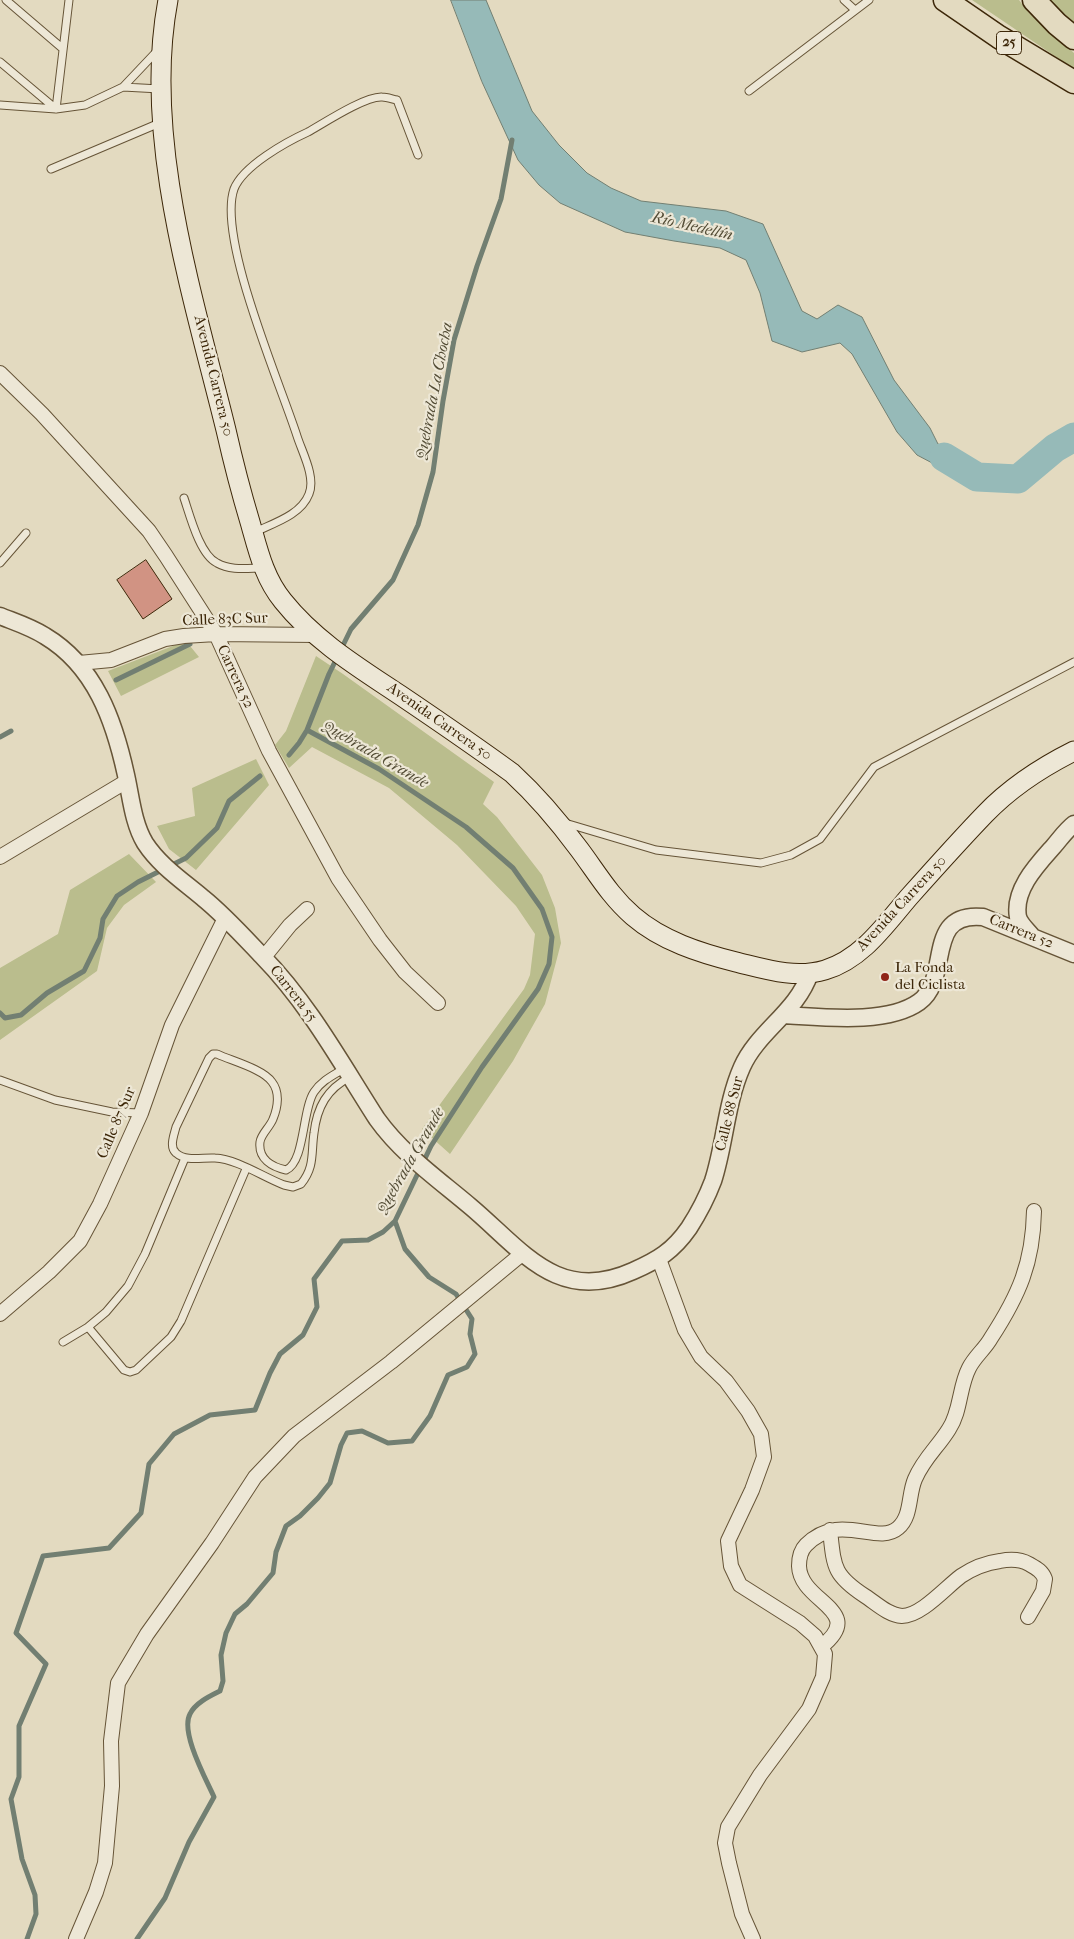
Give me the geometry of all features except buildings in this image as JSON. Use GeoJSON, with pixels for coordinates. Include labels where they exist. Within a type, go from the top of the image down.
{"type":"FeatureCollection","features":[{"type":"Feature","properties":{"kind":"highway","name":"25"},"geometry":{"type":"LineString","coordinates":[[945,0],[999,37],[1074,82]]}},
{"type":"Feature","properties":{"kind":"highway"},"geometry":{"type":"LineString","coordinates":[[1034,0],[1057,24],[1074,38]]}},
{"type":"Feature","properties":{"kind":"main road","name":"Avenida Carrera 50"},"geometry":{"type":"LineString","coordinates":[[168,0],[162,46],[161,89],[162,122],[168,170],[185,263],[238,480],[264,568],[272,587],[283,602],[321,640],[512,773],[558,821],[610,894],[634,917],[652,930],[716,957],[788,974],[825,970],[840,964],[863,949],[884,928],[908,898],[986,812],[1042,768],[1074,751]]}},
{"type":"Feature","properties":{"kind":"street","name":"Carrera 52"},"geometry":{"type":"LineString","coordinates":[[0,373],[42,414],[149,531],[216,634],[269,751],[338,878],[380,940],[405,972],[438,1003]]}},
{"type":"Feature","properties":{"kind":"street","name":"Carrera 55"},"geometry":{"type":"LineString","coordinates":[[0,616],[46,636],[79,663],[100,695],[110,718],[138,828],[145,843],[155,856],[225,918],[264,957],[301,1000],[377,1119],[390,1137],[406,1153],[523,1253],[553,1274],[567,1280],[583,1282],[607,1279],[629,1273],[659,1259]]}},
{"type":"Feature","properties":{"kind":"street","name":"Calle 83C Sur"},"geometry":{"type":"LineString","coordinates":[[79,663],[111,660],[166,639],[216,634],[321,640]]}},
{"type":"Feature","properties":{"kind":"street"},"geometry":{"type":"LineString","coordinates":[[0,857],[127,781]]}},
{"type":"Feature","properties":{"kind":"street"},"geometry":{"type":"LineString","coordinates":[[1031,936],[1019,920],[1017,909],[1019,896],[1038,865],[1074,824]]}},
{"type":"Feature","properties":{"kind":"street"},"geometry":{"type":"LineString","coordinates":[[264,957],[290,925],[307,909]]}},
{"type":"Feature","properties":{"kind":"street","name":"Carrera 52"},"geometry":{"type":"LineString","coordinates":[[784,1015],[842,1019],[888,1014],[912,1007],[922,1001],[930,990],[947,932],[962,918],[971,916],[983,917],[1074,954]]}},
{"type":"Feature","properties":{"kind":"street","name":"Calle 87 Sur"},"geometry":{"type":"LineString","coordinates":[[0,1314],[42,1278],[80,1241],[100,1204],[141,1114],[172,1025],[225,918]]}},
{"type":"Feature","properties":{"kind":"street","name":"Calle 88 Sur"},"geometry":{"type":"LineString","coordinates":[[659,1259],[676,1246],[689,1228],[712,1182],[736,1081],[747,1057],[784,1015],[805,986],[810,973]]}},
{"type":"Feature","properties":{"kind":"street"},"geometry":{"type":"LineString","coordinates":[[821,1646],[834,1636],[838,1621],[833,1611],[800,1576],[799,1561],[804,1547],[816,1536],[830,1530],[857,1529],[880,1534],[894,1531],[904,1521],[914,1481],[923,1462],[950,1428],[959,1402],[964,1378],[969,1367],[999,1327],[1027,1269],[1034,1234],[1034,1211]]}},
{"type":"Feature","properties":{"kind":"street"},"geometry":{"type":"LineString","coordinates":[[76,1939],[93,1899],[105,1863],[112,1786],[112,1733],[118,1683],[147,1634],[212,1544],[255,1477],[294,1436],[355,1391],[523,1253]]}},
{"type":"Feature","properties":{"kind":"street"},"geometry":{"type":"LineString","coordinates":[[659,1259],[685,1330],[701,1357],[726,1381],[748,1411],[761,1434],[764,1457],[752,1490],[728,1541],[731,1566],[740,1586],[800,1623],[815,1636],[825,1654],[823,1677],[809,1709],[760,1775],[728,1828],[725,1843],[729,1863],[742,1914],[753,1939]]}},
{"type":"Feature","properties":{"kind":"street"},"geometry":{"type":"LineString","coordinates":[[830,1530],[833,1560],[840,1576],[851,1586],[889,1612],[902,1616],[914,1613],[970,1571],[992,1562],[1023,1560],[1038,1569],[1046,1579],[1044,1591],[1028,1617]]}},
{"type":"Feature","properties":{"kind":"lane"},"geometry":{"type":"LineString","coordinates":[[6,0],[62,48]]}},
{"type":"Feature","properties":{"kind":"lane"},"geometry":{"type":"LineString","coordinates":[[56,109],[69,0]]}},
{"type":"Feature","properties":{"kind":"lane"},"geometry":{"type":"LineString","coordinates":[[844,0],[855,10]]}},
{"type":"Feature","properties":{"kind":"lane"},"geometry":{"type":"LineString","coordinates":[[749,91],[870,0]]}},
{"type":"Feature","properties":{"kind":"lane"},"geometry":{"type":"LineString","coordinates":[[0,105],[56,109],[84,105],[122,87],[162,46]]}},
{"type":"Feature","properties":{"kind":"lane"},"geometry":{"type":"LineString","coordinates":[[0,62],[56,109]]}},
{"type":"Feature","properties":{"kind":"lane"},"geometry":{"type":"LineString","coordinates":[[122,87],[161,89]]}},
{"type":"Feature","properties":{"kind":"lane"},"geometry":{"type":"LineString","coordinates":[[253,533],[294,513],[303,506],[310,493],[311,479],[290,414],[257,325],[238,256],[231,217],[234,189],[242,176],[250,169],[294,138],[358,104],[381,96],[397,100],[418,155]]}},
{"type":"Feature","properties":{"kind":"lane"},"geometry":{"type":"LineString","coordinates":[[51,170],[162,122]]}},
{"type":"Feature","properties":{"kind":"lane"},"geometry":{"type":"LineString","coordinates":[[184,498],[201,543],[209,557],[217,564],[235,568],[264,568]]}},
{"type":"Feature","properties":{"kind":"lane"},"geometry":{"type":"LineString","coordinates":[[0,563],[26,533]]}},
{"type":"Feature","properties":{"kind":"lane"},"geometry":{"type":"LineString","coordinates":[[558,821],[656,850],[761,863],[792,855],[820,839],[874,767],[1074,662]]}},
{"type":"Feature","properties":{"kind":"lane"},"geometry":{"type":"LineString","coordinates":[[213,1054],[217,1054],[262,1074],[273,1082],[278,1101],[273,1119],[260,1142],[262,1154],[268,1163],[286,1170],[291,1168],[296,1161],[305,1118],[313,1093],[320,1084],[348,1072],[328,1093],[320,1107],[314,1132],[311,1168],[301,1184],[293,1187],[284,1185],[230,1161],[215,1158],[185,1158],[176,1153],[173,1148],[176,1127],[209,1058],[213,1054]]}},
{"type":"Feature","properties":{"kind":"lane"},"geometry":{"type":"LineString","coordinates":[[0,1080],[55,1100],[112,1112],[141,1114]]}},
{"type":"Feature","properties":{"kind":"lane"},"geometry":{"type":"LineString","coordinates":[[63,1342],[88,1327],[118,1300],[138,1270],[185,1158]]}},
{"type":"Feature","properties":{"kind":"lane"},"geometry":{"type":"LineString","coordinates":[[88,1327],[124,1370],[130,1372],[136,1370],[170,1337],[181,1321],[246,1169]]}},
{"type":"Feature","properties":{"kind":"green space"},"geometry":{"type":"Polygon","coordinates":[[[972,0],[1019,0],[1029,13],[1074,53],[1074,69],[972,0]]]}},
{"type":"Feature","properties":{"kind":"green space"},"geometry":{"type":"Polygon","coordinates":[[[1048,0],[1074,0],[1074,22],[1048,0]]]}},
{"type":"Feature","properties":{"kind":"green space"},"geometry":{"type":"Polygon","coordinates":[[[186,641],[199,657],[121,696],[108,671],[186,641]]]}},
{"type":"Feature","properties":{"kind":"green space"},"geometry":{"type":"Polygon","coordinates":[[[316,656],[494,782],[483,804],[497,817],[542,875],[555,908],[561,943],[545,1004],[513,1061],[450,1154],[422,1129],[524,989],[530,975],[535,934],[516,906],[457,845],[389,788],[312,747],[289,768],[275,745],[286,731],[316,656]]]}},
{"type":"Feature","properties":{"kind":"green space"},"geometry":{"type":"Polygon","coordinates":[[[256,759],[269,785],[196,870],[169,849],[157,826],[195,816],[192,788],[256,759]]]}},
{"type":"Feature","properties":{"kind":"green space"},"geometry":{"type":"Polygon","coordinates":[[[129,854],[156,882],[124,905],[107,928],[97,971],[0,1040],[0,968],[58,934],[70,890],[129,854]]]}},
{"type":"Feature","properties":{"kind":"water"},"geometry":{"type":"Polygon","coordinates":[[[451,0],[486,0],[532,111],[559,145],[587,173],[611,188],[641,201],[726,211],[763,224],[802,311],[817,319],[838,305],[862,317],[894,380],[930,428],[938,444],[984,467],[972,484],[917,455],[897,432],[852,354],[840,343],[802,352],[772,341],[760,293],[746,260],[720,248],[625,232],[560,203],[539,185],[518,160],[482,82],[451,0]]]}},
{"type":"Feature","properties":{"kind":"waterway","name":"Quebrada La Chocha"},"geometry":{"type":"LineString","coordinates":[[289,755],[307,730],[329,674],[351,629],[393,580],[418,525],[433,472],[454,340],[477,266],[501,199],[512,140]]}},
{"type":"Feature","properties":{"kind":"waterway","name":"Río Medellín"},"geometry":{"type":"LineString","coordinates":[[944,457],[977,477],[1018,479],[1055,448],[1074,437]]}},
{"type":"Feature","properties":{"kind":"waterway","name":"Quebrada La Chocha"},"geometry":{"type":"LineString","coordinates":[[116,680],[190,644]]}},
{"type":"Feature","properties":{"kind":"waterway","name":"Quebrada Grande"},"geometry":{"type":"LineString","coordinates":[[27,1939],[36,1914],[35,1895],[22,1859],[11,1799],[19,1777],[19,1726],[46,1664],[16,1633],[43,1556],[109,1548],[141,1513],[149,1464],[174,1434],[210,1415],[255,1410],[280,1354],[303,1335],[317,1307],[314,1279],[342,1241],[368,1240],[383,1232],[395,1221],[431,1146],[482,1067],[538,989],[549,964],[552,937],[542,909],[513,868],[466,827],[379,769],[307,730]]}},
{"type":"Feature","properties":{"kind":"waterway","name":"Quebrada La Chocha"},"geometry":{"type":"LineString","coordinates":[[0,737],[11,731]]}},
{"type":"Feature","properties":{"kind":"waterway"},"geometry":{"type":"LineString","coordinates":[[0,1013],[5,1018],[21,1015],[47,993],[84,971],[100,938],[103,919],[117,896],[138,882],[186,858],[217,828],[229,801],[260,776]]}},
{"type":"Feature","properties":{"kind":"waterway"},"geometry":{"type":"LineString","coordinates":[[137,1939],[165,1898],[189,1842],[214,1797],[195,1756],[188,1732],[188,1722],[195,1706],[220,1691],[223,1681],[221,1655],[226,1633],[235,1614],[247,1604],[273,1573],[276,1552],[286,1526],[300,1516],[330,1483],[341,1445],[347,1433],[362,1431],[388,1443],[412,1441],[430,1416],[448,1375],[467,1367],[475,1354],[470,1334],[472,1319],[456,1294],[429,1277],[405,1249],[395,1221]]}},
{"type":"Feature","properties":{"kind":"place","name":"La Fonda del Ciclista"},"geometry":{"type":"Point","coordinates":[885,977]}}]}
